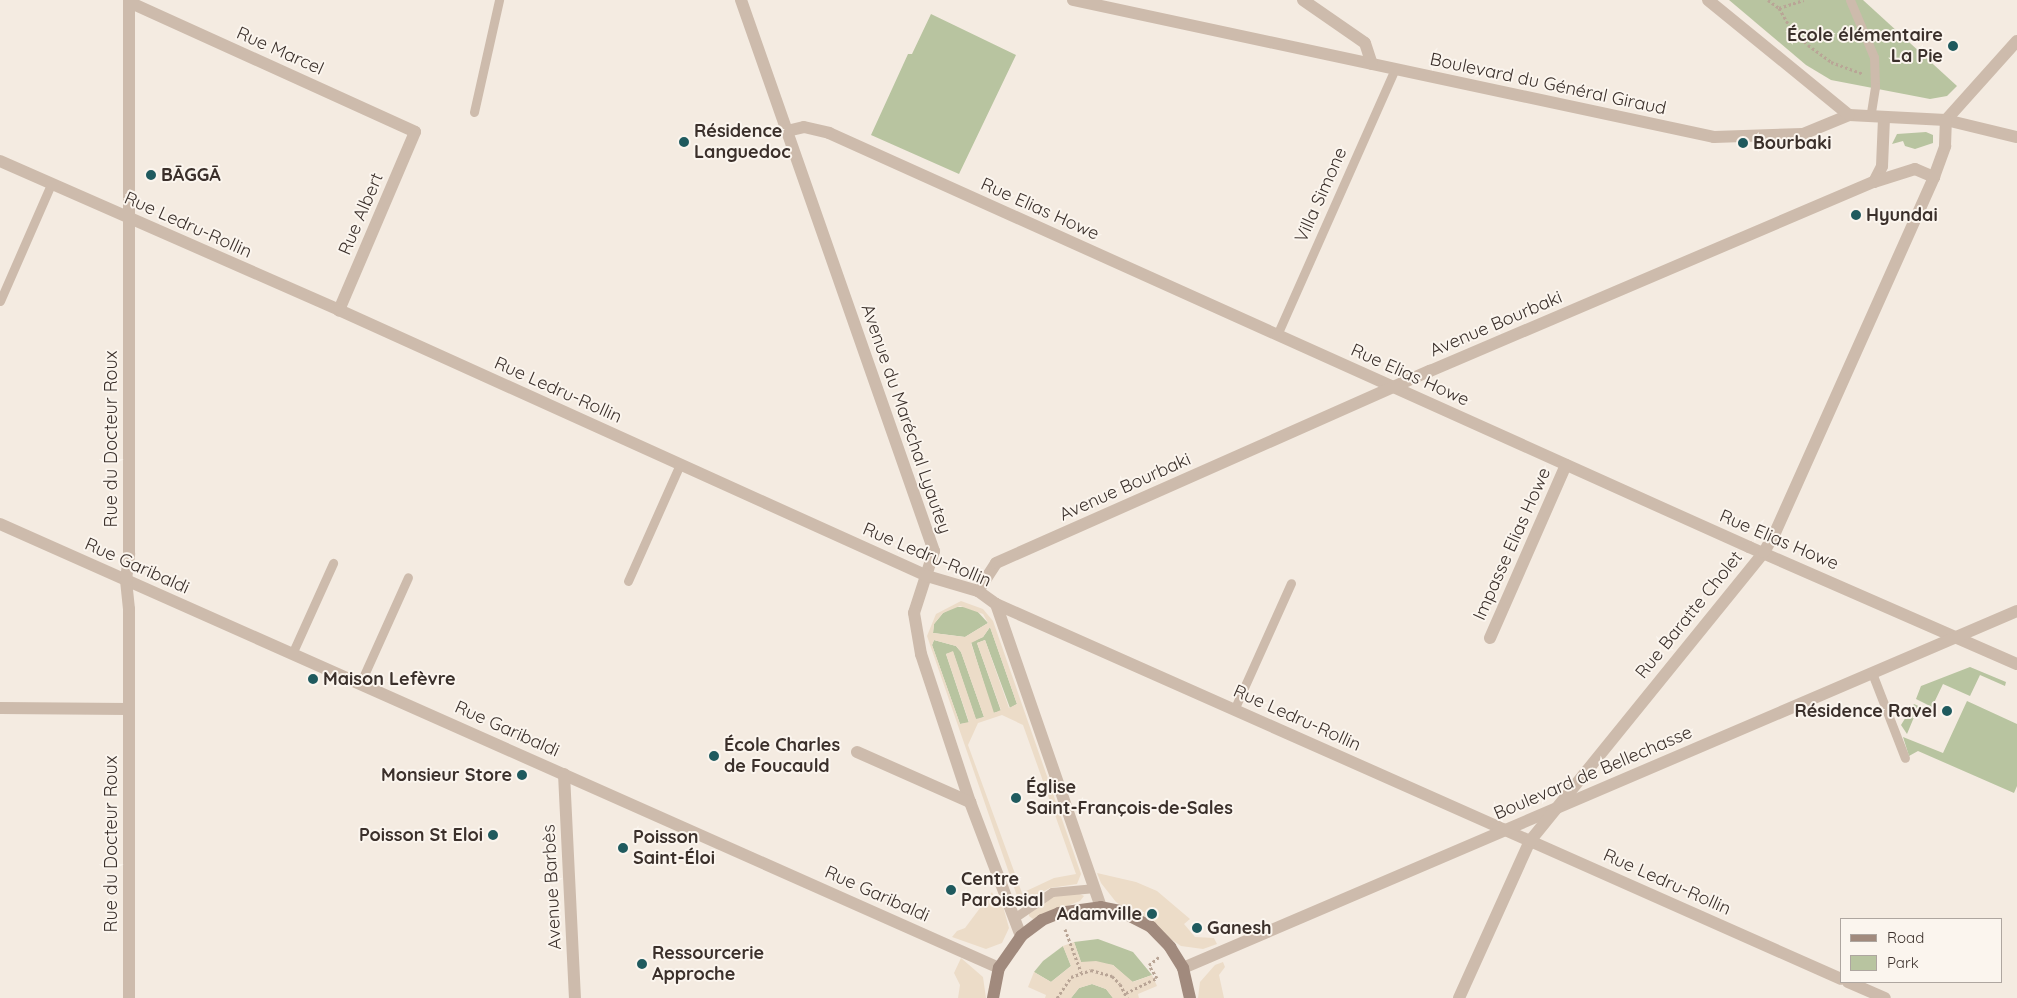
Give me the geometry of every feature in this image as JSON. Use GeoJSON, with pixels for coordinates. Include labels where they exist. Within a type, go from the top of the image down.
{"type":"FeatureCollection","features":[{"type":"Feature","properties":{"kind":"street","name":"Avenue du Maréchal Lyautey"},"geometry":{"type":"LineString","coordinates":[[741,0],[934,551],[914,613],[921,654],[970,802],[1020,936]]}},
{"type":"Feature","properties":{"kind":"street","name":"Boulevard du Général Giraud"},"geometry":{"type":"LineString","coordinates":[[1073,0],[1714,137],[1803,134],[1849,115],[1884,119],[1946,120],[2017,137]]}},
{"type":"Feature","properties":{"kind":"street"},"geometry":{"type":"LineString","coordinates":[[1303,0],[1365,43],[1372,64]]}},
{"type":"Feature","properties":{"kind":"street"},"geometry":{"type":"LineString","coordinates":[[1708,0],[1849,115]]}},
{"type":"Feature","properties":{"kind":"street","name":"Rue Marcel"},"geometry":{"type":"LineString","coordinates":[[129,1],[415,132]]}},
{"type":"Feature","properties":{"kind":"street","name":"Rue du Docteur Roux"},"geometry":{"type":"LineString","coordinates":[[129,1],[129,554],[126,580],[129,709],[129,998]]}},
{"type":"Feature","properties":{"kind":"street"},"geometry":{"type":"LineString","coordinates":[[1946,120],[2017,41]]}},
{"type":"Feature","properties":{"kind":"street"},"geometry":{"type":"LineString","coordinates":[[1874,182],[1882,166],[1884,119]]}},
{"type":"Feature","properties":{"kind":"street","name":"Rue Baratte Cholet"},"geometry":{"type":"LineString","coordinates":[[1459,998],[1530,841],[1764,552],[1934,177],[1945,146],[1946,120]]}},
{"type":"Feature","properties":{"kind":"street","name":"Rue Elias Howe"},"geometry":{"type":"LineString","coordinates":[[787,131],[804,127],[829,132],[1566,465],[2017,664]]}},
{"type":"Feature","properties":{"kind":"street","name":"Rue Albert"},"geometry":{"type":"LineString","coordinates":[[339,310],[415,132]]}},
{"type":"Feature","properties":{"kind":"street","name":"Rue Ledru-Rollin"},"geometry":{"type":"LineString","coordinates":[[0,161],[339,310],[927,576],[978,591],[996,604],[1840,978]]}},
{"type":"Feature","properties":{"kind":"street","name":"Avenue Bourbaki"},"geometry":{"type":"LineString","coordinates":[[978,591],[996,563],[1393,387],[1874,182],[1915,169],[1934,177]]}},
{"type":"Feature","properties":{"kind":"street","name":"Impasse Elias Howe"},"geometry":{"type":"LineString","coordinates":[[1490,638],[1566,465]]}},
{"type":"Feature","properties":{"kind":"street","name":"Rue Garibaldi"},"geometry":{"type":"LineString","coordinates":[[0,524],[999,968]]}},
{"type":"Feature","properties":{"kind":"street"},"geometry":{"type":"LineString","coordinates":[[996,604],[1101,908]]}},
{"type":"Feature","properties":{"kind":"street","name":"Boulevard de Bellechasse"},"geometry":{"type":"LineString","coordinates":[[1183,968],[2017,611]]}},
{"type":"Feature","properties":{"kind":"street"},"geometry":{"type":"LineString","coordinates":[[0,708],[129,709]]}},
{"type":"Feature","properties":{"kind":"street"},"geometry":{"type":"LineString","coordinates":[[857,752],[970,802]]}},
{"type":"Feature","properties":{"kind":"street","name":"Avenue Barbès"},"geometry":{"type":"LineString","coordinates":[[564,774],[576,998]]}},
{"type":"Feature","properties":{"kind":"street"},"geometry":{"type":"LineString","coordinates":[[992,998],[999,968],[1020,936],[1042,920],[1059,913],[1101,908],[1120,911],[1151,927],[1170,947],[1183,968],[1190,998]]}},
{"type":"Feature","properties":{"kind":"street"},"geometry":{"type":"LineString","coordinates":[[1850,983],[1884,998]]}},
{"type":"Feature","properties":{"kind":"lane"},"geometry":{"type":"LineString","coordinates":[[474,112],[499,0]]}},
{"type":"Feature","properties":{"kind":"lane"},"geometry":{"type":"LineString","coordinates":[[1850,0],[1869,38],[1874,74],[1870,117]]}},
{"type":"Feature","properties":{"kind":"lane","name":"Villa Simone"},"geometry":{"type":"LineString","coordinates":[[1277,335],[1395,69]]}},
{"type":"Feature","properties":{"kind":"lane"},"geometry":{"type":"LineString","coordinates":[[0,301],[51,184]]}},
{"type":"Feature","properties":{"kind":"lane"},"geometry":{"type":"LineString","coordinates":[[628,581],[680,464]]}},
{"type":"Feature","properties":{"kind":"lane"},"geometry":{"type":"LineString","coordinates":[[292,654],[333,563]]}},
{"type":"Feature","properties":{"kind":"lane"},"geometry":{"type":"LineString","coordinates":[[360,684],[408,577]]}},
{"type":"Feature","properties":{"kind":"lane"},"geometry":{"type":"LineString","coordinates":[[1234,710],[1291,583]]}},
{"type":"Feature","properties":{"kind":"lane"},"geometry":{"type":"LineString","coordinates":[[1872,673],[1905,758]]}},
{"type":"Feature","properties":{"kind":"lane"},"geometry":{"type":"LineString","coordinates":[[1014,918],[1052,892],[1094,888]]}},
{"type":"Feature","properties":{"kind":"path"},"geometry":{"type":"LineString","coordinates":[[1768,0],[1779,8],[1790,27],[1831,62],[1874,74]]}},
{"type":"Feature","properties":{"kind":"path"},"geometry":{"type":"LineString","coordinates":[[1779,8],[1804,0]]}},
{"type":"Feature","properties":{"kind":"path"},"geometry":{"type":"LineString","coordinates":[[1065,928],[1081,972]]}},
{"type":"Feature","properties":{"kind":"path"},"geometry":{"type":"LineString","coordinates":[[1126,993],[1157,978],[1150,965],[1163,953]]}},
{"type":"Feature","properties":{"kind":"path"},"geometry":{"type":"LineString","coordinates":[[1057,998],[1063,985],[1081,972],[1091,970],[1107,974],[1126,993],[1127,998]]}},
{"type":"Feature","properties":{"kind":"green space"},"geometry":{"type":"Polygon","coordinates":[[[1729,0],[1863,0],[1957,86],[1947,96],[1930,99],[1831,80],[1806,65],[1729,0]]]}},
{"type":"Feature","properties":{"kind":"green space"},"geometry":{"type":"Polygon","coordinates":[[[931,14],[1016,55],[959,174],[871,135],[908,54],[912,54],[931,14]]]}},
{"type":"Feature","properties":{"kind":"green space"},"geometry":{"type":"Polygon","coordinates":[[[1926,132],[1933,135],[1933,143],[1915,149],[1905,146],[1903,141],[1892,144],[1897,134],[1926,132]]]}},
{"type":"Feature","properties":{"kind":"green space"},"geometry":{"type":"Polygon","coordinates":[[[954,607],[967,607],[977,611],[988,623],[965,637],[933,633],[934,624],[943,613],[954,607]]]}},
{"type":"Feature","properties":{"kind":"green space"},"geometry":{"type":"Polygon","coordinates":[[[990,627],[1017,704],[1010,708],[985,640],[977,643],[1001,711],[993,713],[971,642],[983,637],[990,627]]]}},
{"type":"Feature","properties":{"kind":"green space"},"geometry":{"type":"Polygon","coordinates":[[[934,640],[956,646],[961,652],[984,717],[976,720],[953,652],[946,654],[969,723],[960,724],[932,645],[934,640]]]}},
{"type":"Feature","properties":{"kind":"green space"},"geometry":{"type":"Polygon","coordinates":[[[1970,667],[2006,682],[2005,686],[1980,675],[1970,696],[1943,684],[1932,707],[1916,699],[1921,686],[1970,667]]]}},
{"type":"Feature","properties":{"kind":"green space"},"geometry":{"type":"Polygon","coordinates":[[[1967,701],[2017,724],[2017,786],[2014,793],[1918,751],[1909,756],[1903,737],[1943,753],[1967,701]]]}},
{"type":"Feature","properties":{"kind":"green space"},"geometry":{"type":"Polygon","coordinates":[[[1914,704],[1925,709],[1917,710],[1907,734],[1901,725],[1914,704]]]}},
{"type":"Feature","properties":{"kind":"green space"},"geometry":{"type":"Polygon","coordinates":[[[1098,939],[1133,952],[1152,975],[1132,982],[1113,965],[1081,962],[1074,942],[1098,939]]]}},
{"type":"Feature","properties":{"kind":"green space"},"geometry":{"type":"Polygon","coordinates":[[[1063,946],[1071,966],[1051,982],[1034,972],[1043,961],[1063,946]]]}},
{"type":"Feature","properties":{"kind":"green space"},"geometry":{"type":"Polygon","coordinates":[[[1092,984],[1106,989],[1113,998],[1071,998],[1079,988],[1092,984]]]}},
{"type":"Feature","properties":{"kind":"shaded area"},"geometry":{"type":"Polygon","coordinates":[[[961,601],[983,609],[993,621],[1081,874],[1077,884],[1050,888],[1023,903],[1018,899],[927,636],[936,614],[961,601]],[[960,606],[943,613],[934,624],[933,633],[965,637],[988,623],[983,614],[960,606]],[[990,627],[983,637],[971,643],[994,713],[1001,710],[977,643],[985,640],[1009,708],[1017,704],[990,627]],[[934,640],[932,645],[960,724],[969,722],[946,654],[953,651],[976,719],[984,717],[961,652],[956,646],[934,640]],[[1002,715],[978,723],[968,745],[1022,893],[1054,878],[1076,874],[1023,725],[1002,715]]]}},
{"type":"Feature","properties":{"kind":"shaded area"},"geometry":{"type":"Polygon","coordinates":[[[1097,873],[1136,882],[1157,891],[1190,919],[1184,924],[1195,937],[1214,938],[1217,944],[1203,949],[1181,946],[1116,902],[1101,883],[1097,873]]]}},
{"type":"Feature","properties":{"kind":"shaded area"},"geometry":{"type":"Polygon","coordinates":[[[992,892],[996,901],[1001,899],[1009,928],[1002,943],[986,949],[952,937],[957,931],[965,928],[992,892]]]}},
{"type":"Feature","properties":{"kind":"shaded area"},"geometry":{"type":"Polygon","coordinates":[[[1078,893],[1084,896],[1080,901],[1033,919],[1029,916],[1029,913],[1051,896],[1078,893]]]}},
{"type":"Feature","properties":{"kind":"shaded area"},"geometry":{"type":"Polygon","coordinates":[[[1074,942],[1081,962],[1096,961],[1113,965],[1133,982],[1152,975],[1157,986],[1138,994],[1139,998],[1113,998],[1106,989],[1092,984],[1079,988],[1071,998],[1045,998],[1046,995],[1028,987],[1034,972],[1051,982],[1071,966],[1063,946],[1074,942]]]}},
{"type":"Feature","properties":{"kind":"shaded area"},"geometry":{"type":"Polygon","coordinates":[[[961,958],[983,977],[986,998],[958,998],[960,985],[954,973],[961,958]]]}},
{"type":"Feature","properties":{"kind":"shaded area"},"geometry":{"type":"Polygon","coordinates":[[[1223,962],[1225,967],[1219,975],[1224,998],[1198,998],[1200,982],[1215,965],[1223,962]]]}},
{"type":"Feature","properties":{"kind":"place","name":"École élémentaire La Pie"},"geometry":{"type":"Point","coordinates":[1953,46]}},
{"type":"Feature","properties":{"kind":"place","name":"Résidence Languedoc"},"geometry":{"type":"Point","coordinates":[684,142]}},
{"type":"Feature","properties":{"kind":"place","name":"Bourbaki"},"geometry":{"type":"Point","coordinates":[1743,143]}},
{"type":"Feature","properties":{"kind":"place","name":"BĀGGĀ"},"geometry":{"type":"Point","coordinates":[151,175]}},
{"type":"Feature","properties":{"kind":"place","name":"Hyundai"},"geometry":{"type":"Point","coordinates":[1856,215]}},
{"type":"Feature","properties":{"kind":"place","name":"Maison Lefèvre"},"geometry":{"type":"Point","coordinates":[313,679]}},
{"type":"Feature","properties":{"kind":"place","name":"Résidence Ravel"},"geometry":{"type":"Point","coordinates":[1947,711]}},
{"type":"Feature","properties":{"kind":"place","name":"École Charles de Foucauld"},"geometry":{"type":"Point","coordinates":[714,756]}},
{"type":"Feature","properties":{"kind":"place","name":"Monsieur Store"},"geometry":{"type":"Point","coordinates":[522,775]}},
{"type":"Feature","properties":{"kind":"place","name":"Église Saint-François-de-Sales"},"geometry":{"type":"Point","coordinates":[1016,798]}},
{"type":"Feature","properties":{"kind":"place","name":"Poisson St Eloi"},"geometry":{"type":"Point","coordinates":[493,835]}},
{"type":"Feature","properties":{"kind":"place","name":"Poisson Saint-Éloi"},"geometry":{"type":"Point","coordinates":[623,848]}},
{"type":"Feature","properties":{"kind":"place","name":"Centre Paroissial"},"geometry":{"type":"Point","coordinates":[951,890]}},
{"type":"Feature","properties":{"kind":"place","name":"Adamville"},"geometry":{"type":"Point","coordinates":[1152,914]}},
{"type":"Feature","properties":{"kind":"place","name":"Ganesh"},"geometry":{"type":"Point","coordinates":[1197,928]}},
{"type":"Feature","properties":{"kind":"place","name":"Ressourcerie Approche"},"geometry":{"type":"Point","coordinates":[642,964]}}]}
